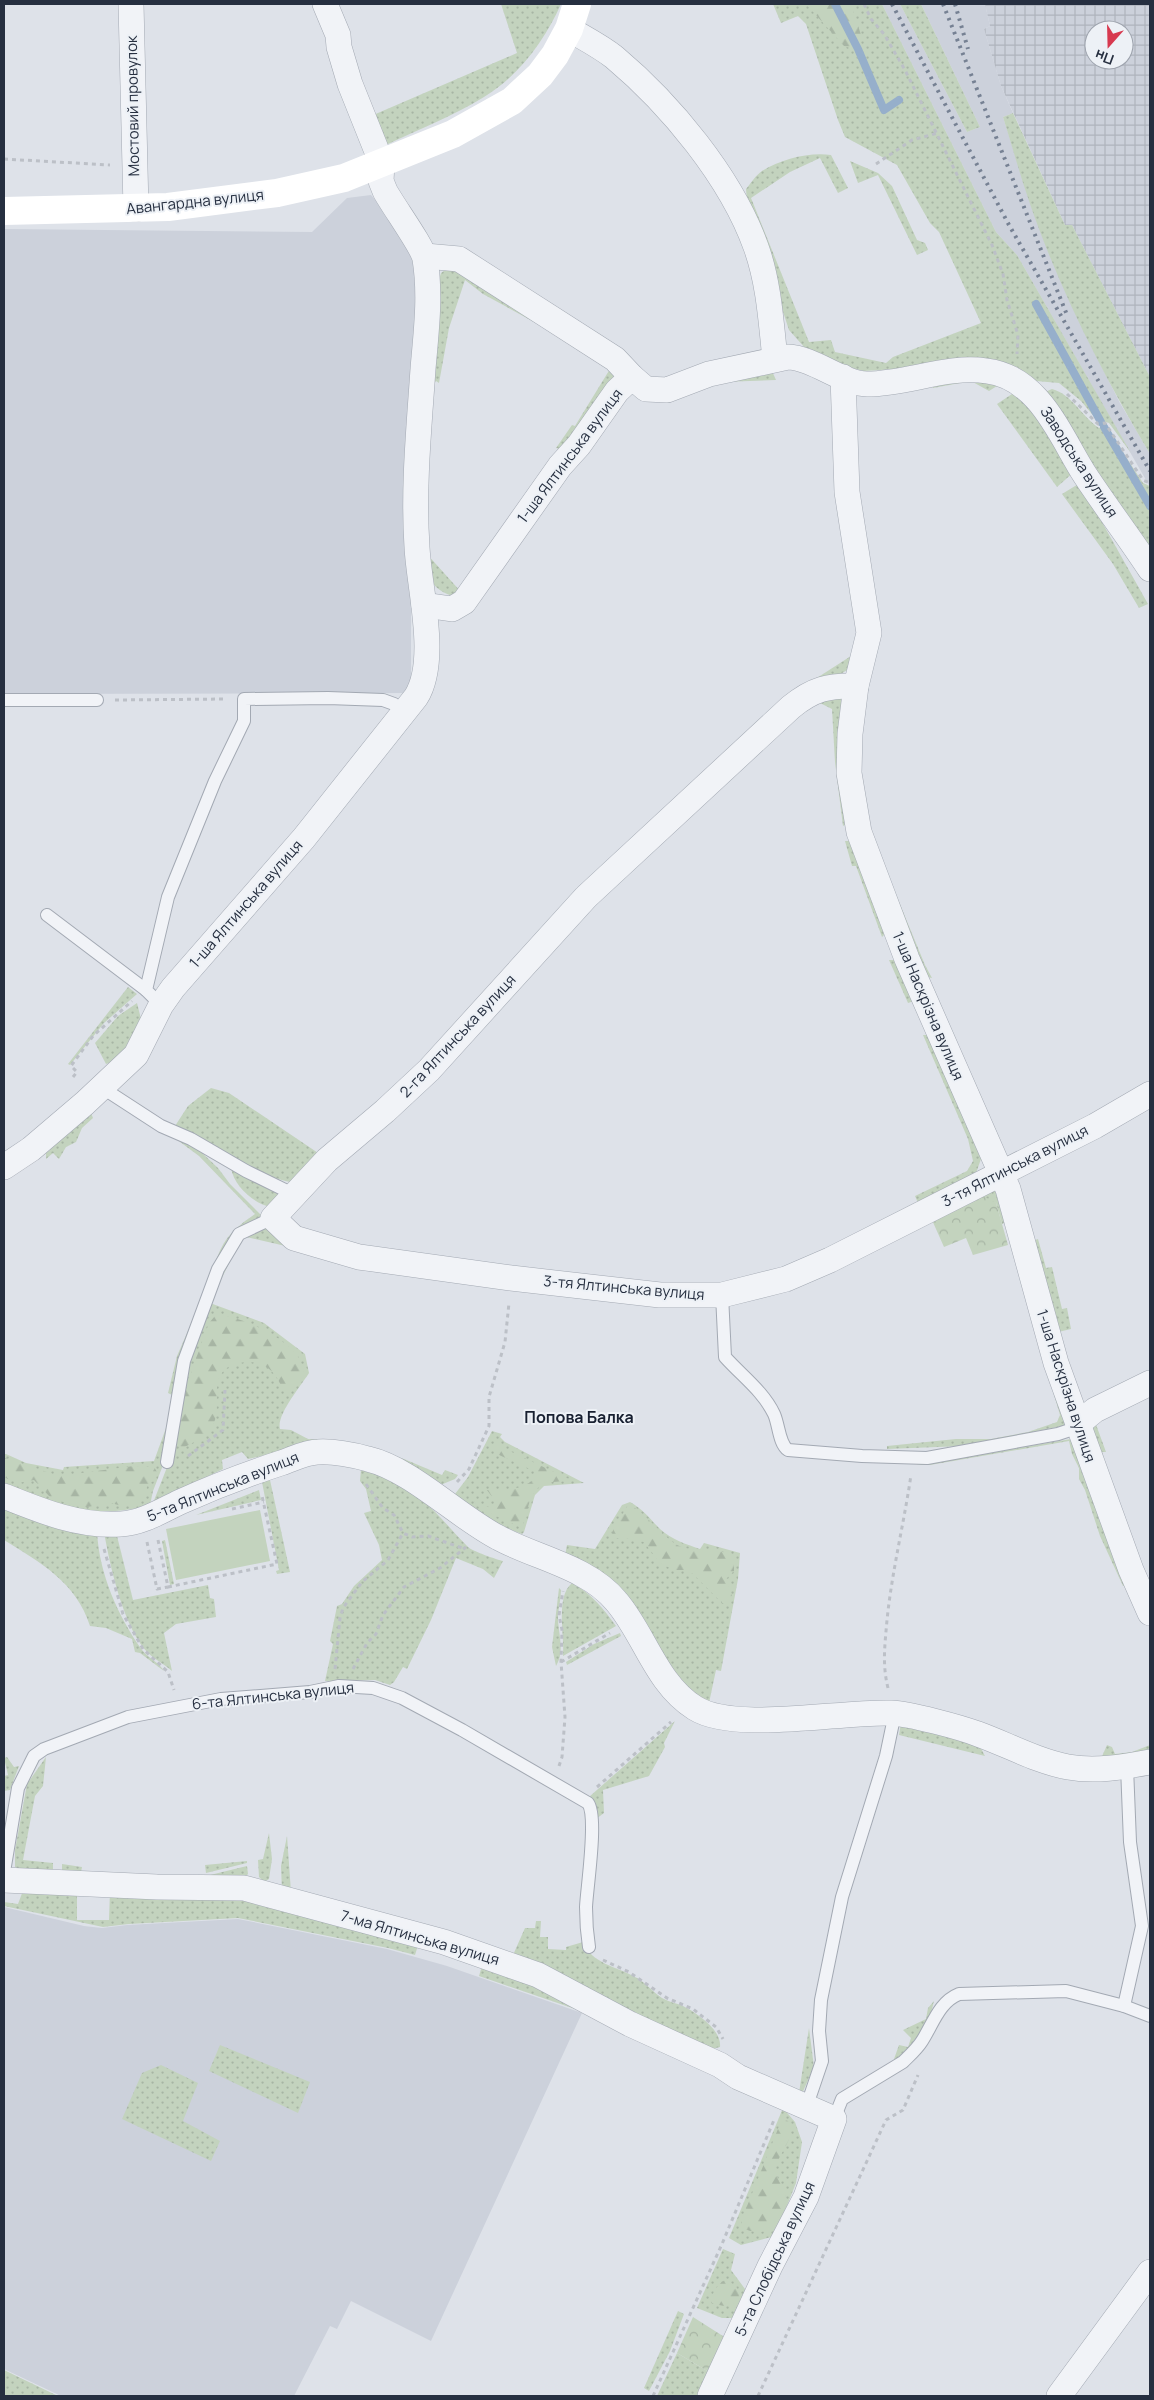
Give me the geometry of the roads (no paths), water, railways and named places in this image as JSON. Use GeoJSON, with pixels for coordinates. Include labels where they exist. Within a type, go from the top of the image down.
{"type":"FeatureCollection","features":[{"type":"Feature","properties":{"kind":"street","name":"Мостовий провулок"},"geometry":{"type":"LineString","coordinates":[[131,4],[136,209]]}},
{"type":"Feature","properties":{"kind":"street","name":"1-ша Ялтинська вулиця"},"geometry":{"type":"LineString","coordinates":[[4,1167],[31,1149],[140,1051],[154,997],[173,988],[304,838],[402,712],[416,697],[423,682],[426,642],[424,605],[417,548],[417,490],[419,427],[428,302],[425,256],[385,191],[381,181],[382,164],[350,84],[339,47],[338,35],[325,4]]}},
{"type":"Feature","properties":{"kind":"street","name":"Авангардна вулиця"},"geometry":{"type":"LineString","coordinates":[[4,211],[168,208],[277,193],[322,184],[382,164],[453,134],[512,101],[540,75],[555,54],[573,16]]}},
{"type":"Feature","properties":{"kind":"street"},"geometry":{"type":"LineString","coordinates":[[573,16],[650,92],[694,142],[726,186],[745,219],[756,249],[768,300],[776,359]]}},
{"type":"Feature","properties":{"kind":"street"},"geometry":{"type":"LineString","coordinates":[[425,256],[460,259],[615,359],[632,377]]}},
{"type":"Feature","properties":{"kind":"street","name":"Заводська вулиця"},"geometry":{"type":"LineString","coordinates":[[776,359],[794,358],[866,384],[966,370],[986,370],[1009,377],[1034,395],[1150,569]]}},
{"type":"Feature","properties":{"kind":"street","name":"1-ша Ялтинська вулиця"},"geometry":{"type":"LineString","coordinates":[[424,605],[452,609],[464,602],[560,466],[579,445],[617,391],[632,377],[646,389],[667,390],[709,374],[776,359]]}},
{"type":"Feature","properties":{"kind":"street","name":"1-ша Наскрізна вулиця"},"geometry":{"type":"LineString","coordinates":[[843,377],[847,492],[869,622],[868,644],[856,686],[850,724],[849,773],[859,832],[907,959],[1001,1172],[1011,1200],[1052,1352],[1131,1570],[1150,1612]]}},
{"type":"Feature","properties":{"kind":"street","name":"2-га Ялтинська вулиця"},"geometry":{"type":"LineString","coordinates":[[273,1218],[327,1160],[430,1070],[586,897],[791,707],[802,698],[826,687],[856,686]]}},
{"type":"Feature","properties":{"kind":"street","name":"3-тя Ялтинська вулиця"},"geometry":{"type":"LineString","coordinates":[[273,1218],[289,1235],[333,1250],[383,1261],[660,1295],[722,1295],[786,1279],[830,1260],[1095,1126],[1150,1094]]}},
{"type":"Feature","properties":{"kind":"street"},"geometry":{"type":"LineString","coordinates":[[1078,1423],[1095,1410],[1150,1383]]}},
{"type":"Feature","properties":{"kind":"street","name":"5-та Ялтинська вулиця"},"geometry":{"type":"LineString","coordinates":[[4,1496],[55,1515],[102,1524],[129,1523],[150,1527],[204,1491],[257,1471],[318,1452],[369,1459],[415,1482],[481,1528],[504,1541],[534,1552],[570,1569],[592,1582],[616,1600],[649,1656],[672,1686],[687,1702],[702,1711],[730,1718],[779,1719],[892,1704],[1066,1767],[1096,1769],[1139,1764]]}},
{"type":"Feature","properties":{"kind":"street","name":"7-ма Ялтинська вулиця"},"geometry":{"type":"LineString","coordinates":[[4,1880],[252,1890],[444,1942],[522,1969],[556,1984],[630,2024],[720,2065],[738,2078],[834,2119]]}},
{"type":"Feature","properties":{"kind":"street","name":"5-та Слобідська вулиця"},"geometry":{"type":"LineString","coordinates":[[710,2396],[770,2266],[806,2197],[834,2119]]}},
{"type":"Feature","properties":{"kind":"street"},"geometry":{"type":"LineString","coordinates":[[1059,2396],[1150,2272]]}},
{"type":"Feature","properties":{"kind":"lane"},"geometry":{"type":"LineString","coordinates":[[47,915],[154,997],[168,897],[215,781],[244,721],[244,699],[328,698],[383,700],[394,704],[402,712]]}},
{"type":"Feature","properties":{"kind":"lane"},"geometry":{"type":"LineString","coordinates":[[4,700],[97,700]]}},
{"type":"Feature","properties":{"kind":"lane"},"geometry":{"type":"LineString","coordinates":[[101,1087],[161,1126],[191,1139],[246,1171],[294,1194]]}},
{"type":"Feature","properties":{"kind":"lane","name":"2-га Ялтинська вулиця"},"geometry":{"type":"LineString","coordinates":[[167,1462],[184,1361],[218,1269],[239,1234],[273,1218]]}},
{"type":"Feature","properties":{"kind":"lane"},"geometry":{"type":"LineString","coordinates":[[722,1295],[725,1357],[749,1380],[774,1414],[785,1448],[804,1453],[913,1458],[1000,1446],[1058,1434],[1070,1430],[1078,1423]]}},
{"type":"Feature","properties":{"kind":"lane","name":"6-та Ялтинська вулиця"},"geometry":{"type":"LineString","coordinates":[[4,1872],[16,1796],[34,1756],[44,1749],[117,1721],[177,1706],[207,1701],[310,1692],[334,1687],[373,1688],[402,1698],[462,1730],[588,1803],[592,1810],[586,1911],[590,1946]]}},
{"type":"Feature","properties":{"kind":"lane"},"geometry":{"type":"LineString","coordinates":[[806,2108],[822,2060],[820,2031],[821,2000],[842,1896],[886,1756],[892,1704]]}},
{"type":"Feature","properties":{"kind":"lane"},"geometry":{"type":"LineString","coordinates":[[1124,2006],[1142,1926],[1130,1842],[1139,1764]]}},
{"type":"Feature","properties":{"kind":"lane"},"geometry":{"type":"LineString","coordinates":[[834,2119],[842,2099],[903,2062],[922,2042],[945,2001],[959,1994],[1066,1991],[1124,2006],[1150,2016]]}},
{"type":"Feature","properties":{"kind":"waterway"},"geometry":{"type":"LineString","coordinates":[[835,4],[858,49],[884,110],[899,100]]}},
{"type":"Feature","properties":{"kind":"waterway"},"geometry":{"type":"LineString","coordinates":[[1036,304],[1101,422]]}},
{"type":"Feature","properties":{"kind":"waterway"},"geometry":{"type":"LineString","coordinates":[[1104,427],[1150,506]]}},
{"type":"Feature","properties":{"kind":"railway"},"geometry":{"type":"LineString","coordinates":[[892,4],[1009,225],[1150,471]]}},
{"type":"Feature","properties":{"kind":"railway"},"geometry":{"type":"LineString","coordinates":[[943,4],[1067,315]]}},
{"type":"Feature","properties":{"kind":"railway"},"geometry":{"type":"LineString","coordinates":[[955,4],[968,49]]}},
{"type":"Feature","properties":{"kind":"district","name":"Попова Балка"},"geometry":{"type":"Point","coordinates":[579,1417]}}]}
